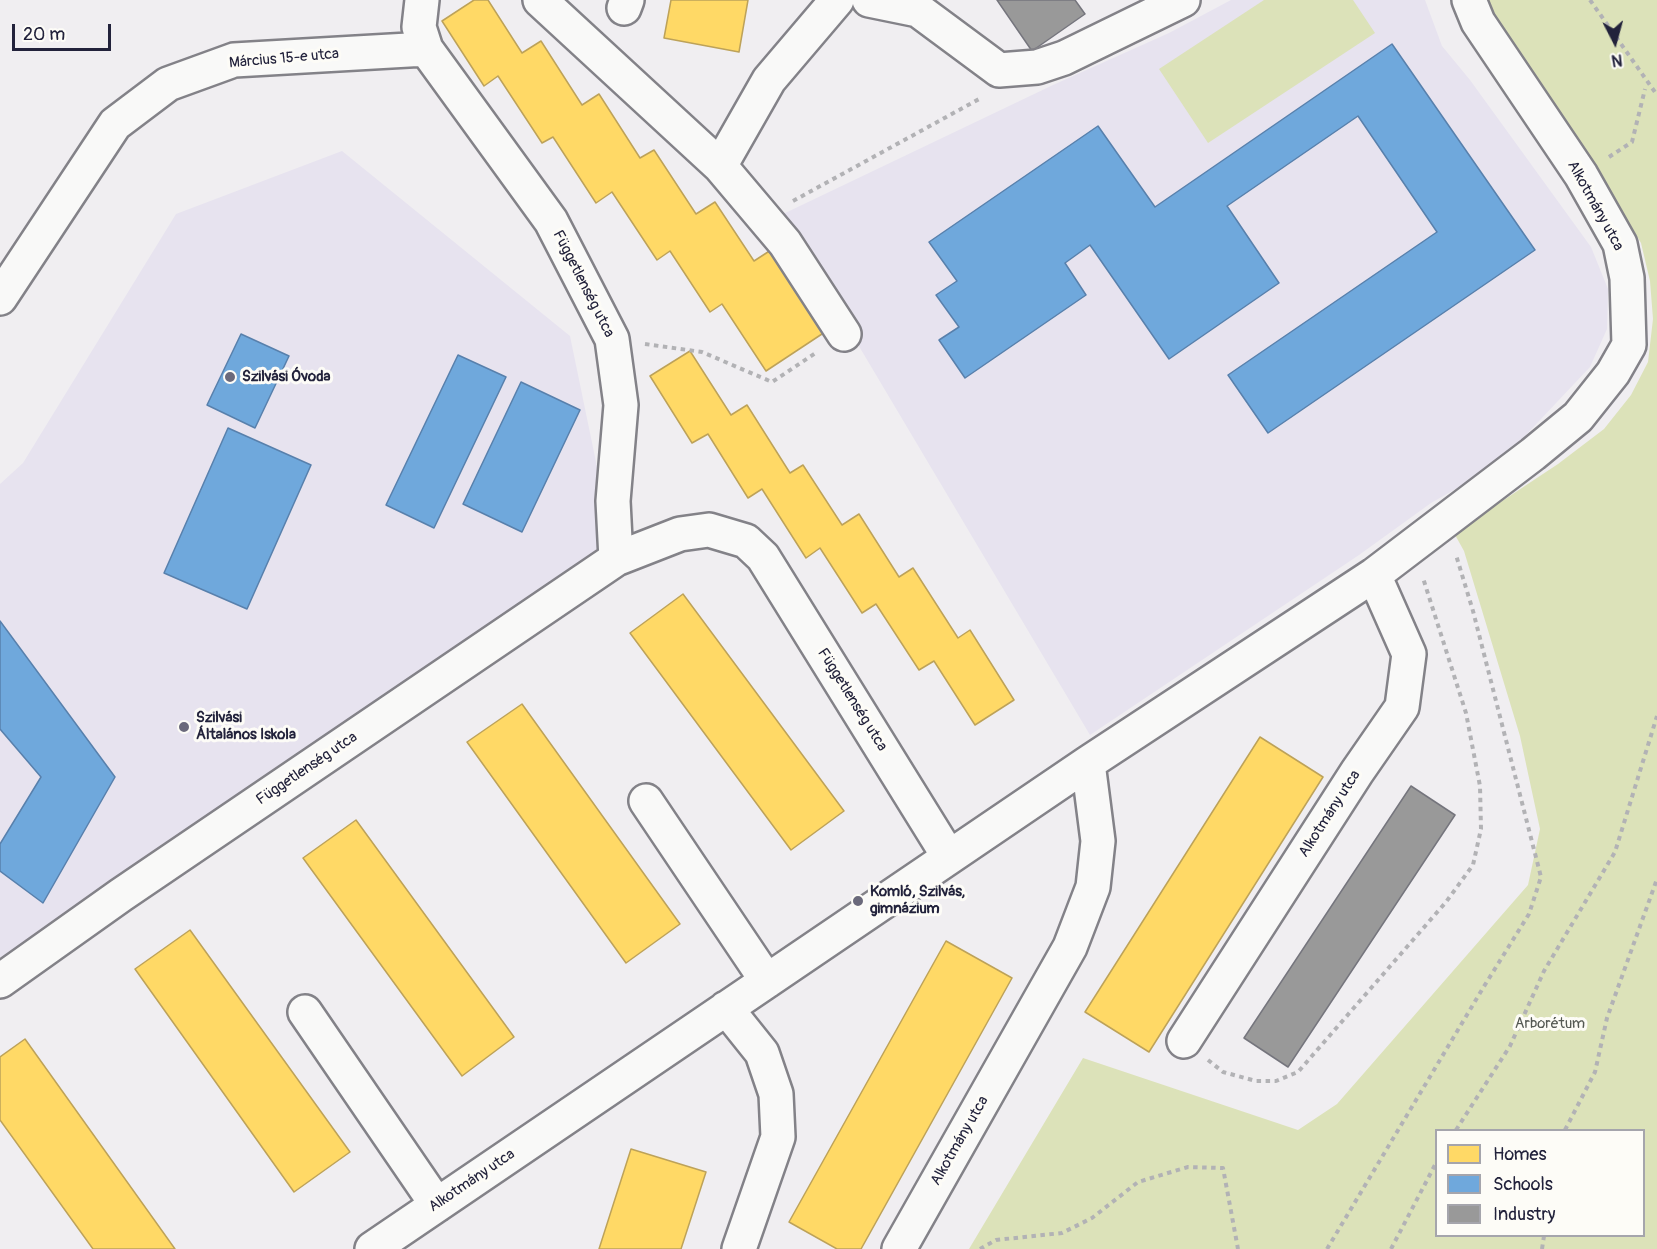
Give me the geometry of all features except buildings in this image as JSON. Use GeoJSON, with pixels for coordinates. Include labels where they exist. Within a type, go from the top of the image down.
{"type":"FeatureCollection","features":[{"type":"Feature","properties":{"kind":"street"},"geometry":{"type":"LineString","coordinates":[[422,0],[419,27],[426,49]]}},
{"type":"Feature","properties":{"kind":"street"},"geometry":{"type":"LineString","coordinates":[[540,0],[720,166],[785,243],[844,334]]}},
{"type":"Feature","properties":{"kind":"street"},"geometry":{"type":"LineString","coordinates":[[720,166],[769,80],[837,0]]}},
{"type":"Feature","properties":{"kind":"street"},"geometry":{"type":"LineString","coordinates":[[869,0],[918,10],[999,70],[1037,67],[1064,58],[1183,0]]}},
{"type":"Feature","properties":{"kind":"street","name":"Alkotmány utca"},"geometry":{"type":"LineString","coordinates":[[392,1243],[437,1205],[726,1008],[1088,763],[1374,575],[1578,417],[1613,373],[1629,345],[1628,278],[1620,244],[1581,175],[1478,22],[1469,0]]}},
{"type":"Feature","properties":{"kind":"street","name":"Március 15-e utca"},"geometry":{"type":"LineString","coordinates":[[0,298],[115,124],[168,84],[234,60],[426,49]]}},
{"type":"Feature","properties":{"kind":"street","name":"Függetlenség utca"},"geometry":{"type":"LineString","coordinates":[[426,49],[551,221],[612,339],[621,405],[613,501],[616,559]]}},
{"type":"Feature","properties":{"kind":"street","name":"Függetlenség utca"},"geometry":{"type":"LineString","coordinates":[[0,981],[121,895],[616,559],[680,534],[708,530],[746,541],[763,557],[949,857]]}},
{"type":"Feature","properties":{"kind":"street","name":"Alkotmány utca"},"geometry":{"type":"LineString","coordinates":[[1184,1041],[1357,772],[1402,708],[1409,654],[1374,575]]}},
{"type":"Feature","properties":{"kind":"street","name":"Alkotmány utca"},"geometry":{"type":"LineString","coordinates":[[899,1249],[1070,947],[1093,887],[1098,841],[1088,763]]}},
{"type":"Feature","properties":{"kind":"street"},"geometry":{"type":"LineString","coordinates":[[646,801],[767,981]]}},
{"type":"Feature","properties":{"kind":"street"},"geometry":{"type":"LineString","coordinates":[[726,1008],[762,1053],[776,1094],[778,1137],[739,1249]]}},
{"type":"Feature","properties":{"kind":"street"},"geometry":{"type":"LineString","coordinates":[[305,1012],[437,1205]]}},
{"type":"Feature","properties":{"kind":"path"},"geometry":{"type":"LineString","coordinates":[[1590,0],[1657,95]]}},
{"type":"Feature","properties":{"kind":"path"},"geometry":{"type":"LineString","coordinates":[[1581,175],[1632,142],[1645,88]]}},
{"type":"Feature","properties":{"kind":"path"},"geometry":{"type":"LineString","coordinates":[[763,217],[986,95]]}},
{"type":"Feature","properties":{"kind":"path"},"geometry":{"type":"LineString","coordinates":[[612,339],[702,352],[772,382],[844,334]]}},
{"type":"Feature","properties":{"kind":"path"},"geometry":{"type":"LineString","coordinates":[[1184,1041],[1223,1072],[1256,1081],[1276,1081],[1298,1072],[1446,902],[1473,865],[1481,829],[1480,786],[1466,713],[1425,537]]}},
{"type":"Feature","properties":{"kind":"path"},"geometry":{"type":"LineString","coordinates":[[1327,1249],[1529,914],[1541,877],[1457,556],[1425,537]]}},
{"type":"Feature","properties":{"kind":"path"},"geometry":{"type":"LineString","coordinates":[[1457,1129],[1510,1046],[1544,970],[1615,852],[1657,716]]}},
{"type":"Feature","properties":{"kind":"path"},"geometry":{"type":"LineString","coordinates":[[1566,1129],[1595,1072],[1607,1018],[1657,879]]}},
{"type":"Feature","properties":{"kind":"path"},"geometry":{"type":"LineString","coordinates":[[980,1249],[996,1240],[1062,1233],[1092,1218],[1138,1182],[1188,1167],[1223,1168],[1238,1249]]}},
{"type":"Feature","properties":{"kind":"path"},"geometry":{"type":"LineString","coordinates":[[1391,1249],[1435,1167]]}},
{"type":"Feature","properties":{"kind":"shaded area"},"geometry":{"type":"Polygon","coordinates":[[[1231,0],[1425,0],[1442,46],[1470,80],[1591,247],[1608,289],[1607,329],[1590,367],[1525,436],[1480,475],[1431,503],[1359,555],[1090,735],[781,215],[1053,85],[1169,33],[1231,0]]]}},
{"type":"Feature","properties":{"kind":"shaded area","name":"Szilvási Általános Iskola"},"geometry":{"type":"Polygon","coordinates":[[[342,151],[570,336],[616,559],[0,981],[0,484],[23,463],[176,214],[342,151]]]}},
{"type":"Feature","properties":{"kind":"green space"},"geometry":{"type":"Polygon","coordinates":[[[1264,0],[1353,0],[1375,33],[1208,143],[1159,69],[1264,0]]]}},
{"type":"Feature","properties":{"kind":"green space","name":"Arborétum"},"geometry":{"type":"Polygon","coordinates":[[[1483,0],[1657,0],[1657,1249],[969,1249],[1083,1058],[1298,1130],[1337,1104],[1528,885],[1540,829],[1520,736],[1464,551],[1454,533],[1558,464],[1604,429],[1631,395],[1648,362],[1653,319],[1650,281],[1641,243],[1596,168],[1483,0]]]}},
{"type":"Feature","properties":{"kind":"place","name":"Szilvási Óvoda"},"geometry":{"type":"Point","coordinates":[230,377]}},
{"type":"Feature","properties":{"kind":"place","name":"Szilvási Általános Iskola"},"geometry":{"type":"Point","coordinates":[184,727]}},
{"type":"Feature","properties":{"kind":"place","name":"Komló, Szilvás, gimnázium"},"geometry":{"type":"Point","coordinates":[858,901]}}]}
